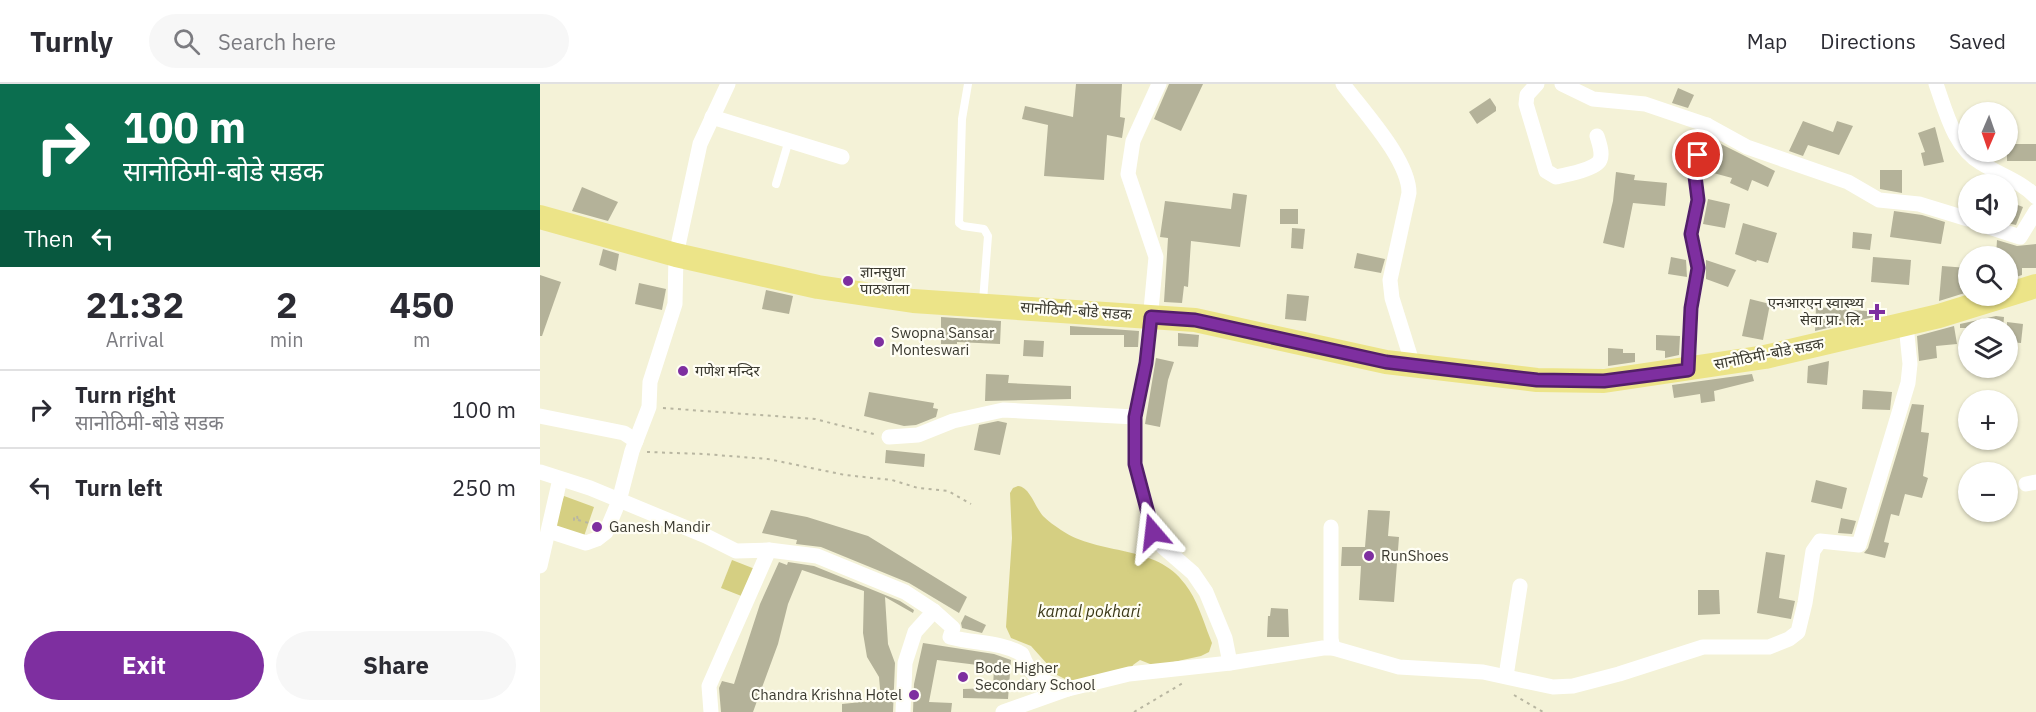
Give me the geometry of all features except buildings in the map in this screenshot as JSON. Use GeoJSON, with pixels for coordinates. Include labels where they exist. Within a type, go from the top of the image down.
{"type":"FeatureCollection","features":[{"type":"Feature","properties":{"kind":"main road","name":"सानोठिमी-बोडे सडक"},"geometry":{"type":"LineString","coordinates":[[540,217],[676,255],[818,287],[913,301],[1195,320],[1386,362],[1537,380],[1604,381],[1764,357],[1906,325],[2036,286]]}},
{"type":"Feature","properties":{"kind":"street"},"geometry":{"type":"LineString","coordinates":[[549,531],[586,543],[597,539],[606,532],[619,501],[634,446],[648,407],[650,382],[675,304],[676,255],[700,144],[728,84]]}},
{"type":"Feature","properties":{"kind":"street"},"geometry":{"type":"LineString","coordinates":[[1159,84],[1133,141],[1128,174],[1156,256],[1146,363],[1135,417],[1135,464],[1153,532],[1163,547],[1193,573],[1206,592],[1225,638],[1230,663]]}},
{"type":"Feature","properties":{"kind":"street"},"geometry":{"type":"LineString","coordinates":[[1343,84],[1401,162],[1409,180],[1409,193],[1390,280],[1392,298],[1413,365]]}},
{"type":"Feature","properties":{"kind":"street"},"geometry":{"type":"LineString","coordinates":[[1537,84],[1527,95],[1526,104],[1546,171],[1551,176],[1556,177],[1596,166],[1601,152],[1597,136]]}},
{"type":"Feature","properties":{"kind":"street"},"geometry":{"type":"LineString","coordinates":[[1562,84],[1593,99],[1645,104],[1707,125],[1747,147],[1848,182],[1879,200],[1919,204],[1958,216]]}},
{"type":"Feature","properties":{"kind":"street"},"geometry":{"type":"LineString","coordinates":[[1936,84],[1953,132],[1965,150],[1979,162],[2026,186],[2036,197]]}},
{"type":"Feature","properties":{"kind":"street"},"geometry":{"type":"LineString","coordinates":[[712,117],[842,157]]}},
{"type":"Feature","properties":{"kind":"street"},"geometry":{"type":"LineString","coordinates":[[1688,370],[1691,308],[1698,268],[1691,234],[1698,200],[1695,176],[1698,155],[1707,125]]}},
{"type":"Feature","properties":{"kind":"street"},"geometry":{"type":"LineString","coordinates":[[2011,234],[2020,237],[2036,211]]}},
{"type":"Feature","properties":{"kind":"street"},"geometry":{"type":"LineString","coordinates":[[1003,712],[1068,689],[1129,674],[1230,663],[1333,648],[1399,667],[1506,676],[1540,686],[1553,687],[1573,686],[1703,647],[1769,647],[1789,639],[1798,632],[1813,551],[1820,542],[1859,546],[1908,383],[1911,364],[1906,325]]}},
{"type":"Feature","properties":{"kind":"street"},"geometry":{"type":"LineString","coordinates":[[889,437],[918,435],[952,421],[1003,410],[1135,417]]}},
{"type":"Feature","properties":{"kind":"street"},"geometry":{"type":"LineString","coordinates":[[540,416],[624,433],[634,446]]}},
{"type":"Feature","properties":{"kind":"street"},"geometry":{"type":"LineString","coordinates":[[540,472],[590,488],[706,536],[736,551],[769,550],[816,556],[905,592],[934,611],[953,628],[950,637],[1006,645],[1022,654],[1029,670],[1046,683],[1068,689]]}},
{"type":"Feature","properties":{"kind":"street"},"geometry":{"type":"LineString","coordinates":[[540,566],[561,479]]}},
{"type":"Feature","properties":{"kind":"street"},"geometry":{"type":"LineString","coordinates":[[1331,527],[1331,639],[1333,648]]}},
{"type":"Feature","properties":{"kind":"street"},"geometry":{"type":"LineString","coordinates":[[711,712],[709,686],[769,550]]}},
{"type":"Feature","properties":{"kind":"street"},"geometry":{"type":"LineString","coordinates":[[1506,676],[1520,586]]}},
{"type":"Feature","properties":{"kind":"street"},"geometry":{"type":"LineString","coordinates":[[903,712],[905,663],[908,652],[915,632],[934,611]]}},
{"type":"Feature","properties":{"kind":"lane"},"geometry":{"type":"LineString","coordinates":[[968,84],[962,119],[959,223],[963,226],[984,229],[988,236],[982,306]]}},
{"type":"Feature","properties":{"kind":"lane"},"geometry":{"type":"LineString","coordinates":[[776,184],[789,141]]}},
{"type":"Feature","properties":{"kind":"path"},"geometry":{"type":"LineString","coordinates":[[648,407],[815,419],[889,437]]}},
{"type":"Feature","properties":{"kind":"path"},"geometry":{"type":"LineString","coordinates":[[634,446],[768,459],[845,475],[892,480],[918,488],[948,491],[971,504]]}},
{"type":"Feature","properties":{"kind":"path"},"geometry":{"type":"LineString","coordinates":[[578,520],[589,523]]}},
{"type":"Feature","properties":{"kind":"path"},"geometry":{"type":"LineString","coordinates":[[1134,712],[1193,679]]}},
{"type":"Feature","properties":{"kind":"water","name":"kamal pokhari"},"geometry":{"type":"Polygon","coordinates":[[[1018,486],[1026,490],[1043,516],[1061,530],[1092,544],[1143,556],[1173,571],[1185,584],[1196,603],[1212,643],[1209,652],[1201,656],[1155,666],[1140,660],[1133,665],[1130,672],[1077,681],[1057,675],[1031,646],[1011,638],[1006,627],[1012,538],[1010,493],[1018,486]]]}},
{"type":"Feature","properties":{"kind":"water"},"geometry":{"type":"Polygon","coordinates":[[[564,496],[594,507],[583,539],[553,528],[564,496]]]}},
{"type":"Feature","properties":{"kind":"water"},"geometry":{"type":"Polygon","coordinates":[[[732,560],[755,569],[744,597],[721,588],[732,560]]]}},
{"type":"Feature","properties":{"kind":"place","name":"ज्ञानसुधा पाठशाला"},"geometry":{"type":"Point","coordinates":[848,281]}},
{"type":"Feature","properties":{"kind":"place","name":"एनआरएन स्वास्थ्य सेवा प्रा. लि."},"geometry":{"type":"Point","coordinates":[1877,312]}},
{"type":"Feature","properties":{"kind":"place","name":"Swopna Sansar Monteswari"},"geometry":{"type":"Point","coordinates":[879,342]}},
{"type":"Feature","properties":{"kind":"place","name":"गणेश मन्दिर"},"geometry":{"type":"Point","coordinates":[683,371]}},
{"type":"Feature","properties":{"kind":"place","name":"Ganesh Mandir"},"geometry":{"type":"Point","coordinates":[597,527]}},
{"type":"Feature","properties":{"kind":"place","name":"RunShoes"},"geometry":{"type":"Point","coordinates":[1369,556]}},
{"type":"Feature","properties":{"kind":"place","name":"Bode Higher Secondary School"},"geometry":{"type":"Point","coordinates":[963,677]}},
{"type":"Feature","properties":{"kind":"place","name":"Chandra Krishna Hotel"},"geometry":{"type":"Point","coordinates":[914,695]}},
{"type":"Feature","properties":{"kind":"route"},"geometry":{"type":"LineString","coordinates":[[1153,532],[1135,464],[1137,427],[1135,417],[1146,363],[1151,317],[1195,320],[1386,362],[1537,380],[1604,381],[1688,370],[1691,308],[1698,281],[1698,268],[1691,234],[1698,200],[1695,176],[1698,155]]}}]}
